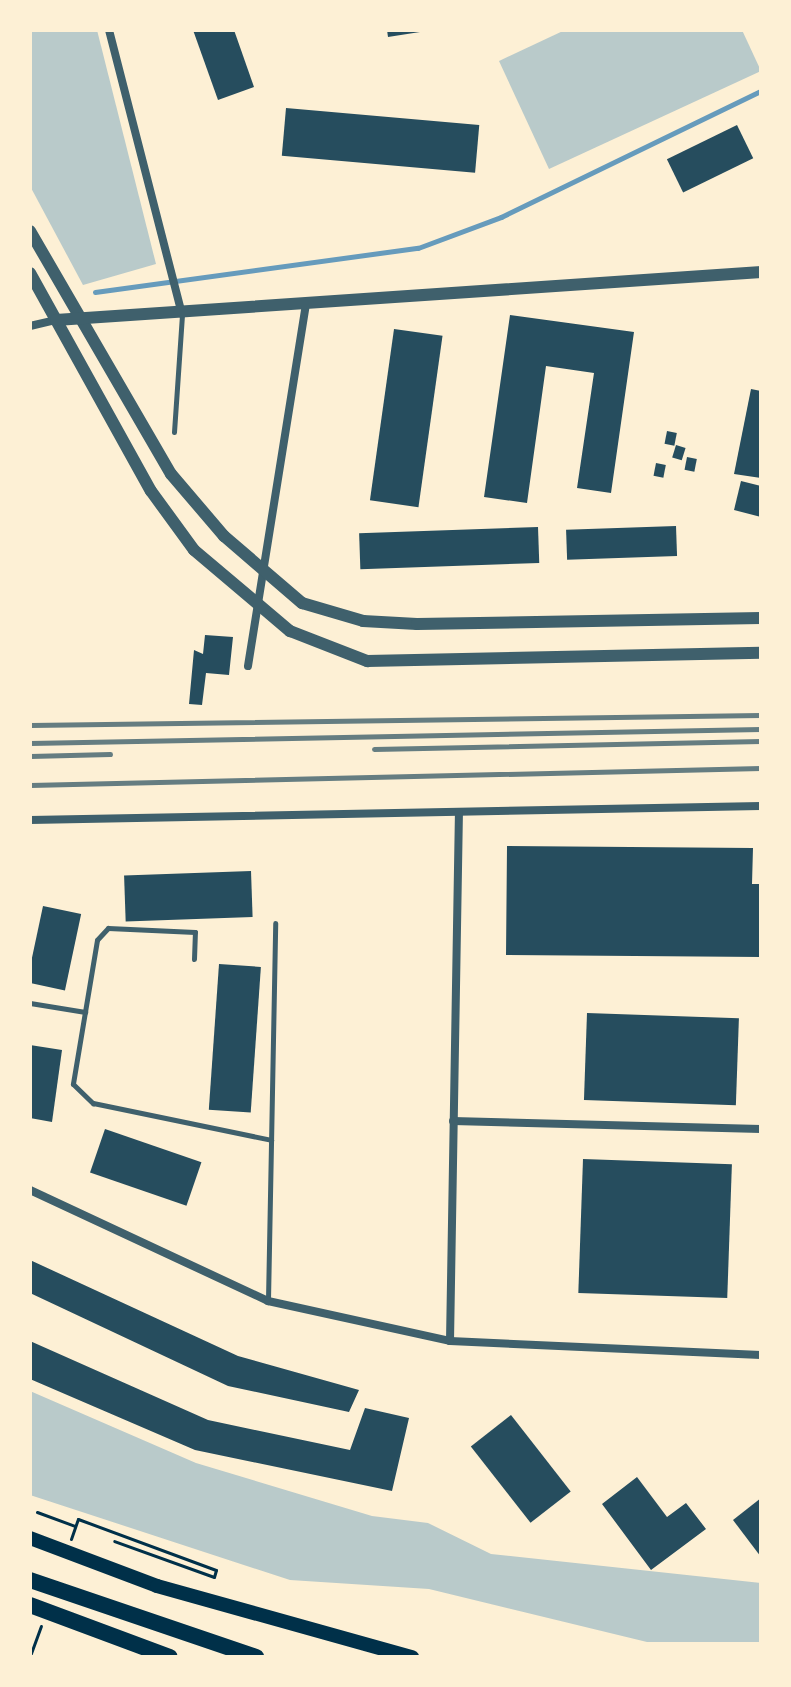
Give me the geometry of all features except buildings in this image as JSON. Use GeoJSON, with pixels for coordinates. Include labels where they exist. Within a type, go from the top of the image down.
{"type":"FeatureCollection","features":[{"type":"Feature","properties":{"kind":"highway"},"geometry":{"type":"LineString","coordinates":[[30,1580],[256,1657]]}},
{"type":"Feature","properties":{"kind":"highway"},"geometry":{"type":"LineString","coordinates":[[30,1605],[170,1657]]}},
{"type":"Feature","properties":{"kind":"main road"},"geometry":{"type":"LineString","coordinates":[[30,1538],[157,1586],[412,1657]]}},
{"type":"Feature","properties":{"kind":"street"},"geometry":{"type":"LineString","coordinates":[[109,30],[182,314]]}},
{"type":"Feature","properties":{"kind":"street"},"geometry":{"type":"LineString","coordinates":[[30,231],[78,319],[171,474],[224,536],[302,603],[363,621],[761,618]]}},
{"type":"Feature","properties":{"kind":"street"},"geometry":{"type":"LineString","coordinates":[[30,326],[56,320],[182,314],[761,272]]}},
{"type":"Feature","properties":{"kind":"street"},"geometry":{"type":"LineString","coordinates":[[30,273],[151,491],[194,550],[290,631],[367,661],[761,653]]}},
{"type":"Feature","properties":{"kind":"street"},"geometry":{"type":"LineString","coordinates":[[248,666],[306,305]]}},
{"type":"Feature","properties":{"kind":"street"},"geometry":{"type":"LineString","coordinates":[[30,820],[761,806]]}},
{"type":"Feature","properties":{"kind":"street"},"geometry":{"type":"LineString","coordinates":[[450,1341],[459,812]]}},
{"type":"Feature","properties":{"kind":"street"},"geometry":{"type":"LineString","coordinates":[[453,1121],[761,1129]]}},
{"type":"Feature","properties":{"kind":"street"},"geometry":{"type":"LineString","coordinates":[[30,1190],[268,1301],[450,1341],[761,1355]]}},
{"type":"Feature","properties":{"kind":"lane"},"geometry":{"type":"LineString","coordinates":[[174,432],[182,314]]}},
{"type":"Feature","properties":{"kind":"lane"},"geometry":{"type":"LineString","coordinates":[[268,1301],[275,923]]}},
{"type":"Feature","properties":{"kind":"lane"},"geometry":{"type":"LineString","coordinates":[[194,959],[195,932],[108,928],[97,940],[73,1084],[93,1103],[271,1140]]}},
{"type":"Feature","properties":{"kind":"lane"},"geometry":{"type":"LineString","coordinates":[[30,1003],[85,1012]]}},
{"type":"Feature","properties":{"kind":"path"},"geometry":{"type":"LineString","coordinates":[[37,1512],[75,1526]]}},
{"type":"Feature","properties":{"kind":"shaded area"},"geometry":{"type":"Polygon","coordinates":[[[30,30],[97,30],[156,264],[83,285],[30,186],[30,30]]]}},
{"type":"Feature","properties":{"kind":"shaded area"},"geometry":{"type":"Polygon","coordinates":[[[565,30],[742,30],[761,71],[549,169],[499,61],[565,30]]]}},
{"type":"Feature","properties":{"kind":"shaded area"},"geometry":{"type":"Polygon","coordinates":[[[30,1391],[196,1463],[372,1516],[428,1523],[491,1554],[761,1583],[761,1642],[647,1642],[429,1589],[290,1580],[30,1495],[30,1391]]]}},
{"type":"Feature","properties":{"kind":"waterway"},"geometry":{"type":"LineString","coordinates":[[95,292],[418,248],[501,217],[761,91]]}},
{"type":"Feature","properties":{"kind":"railway"},"geometry":{"type":"LineString","coordinates":[[30,725],[761,715]]}},
{"type":"Feature","properties":{"kind":"railway"},"geometry":{"type":"LineString","coordinates":[[30,743],[761,729]]}},
{"type":"Feature","properties":{"kind":"railway"},"geometry":{"type":"LineString","coordinates":[[374,749],[761,741]]}},
{"type":"Feature","properties":{"kind":"railway"},"geometry":{"type":"LineString","coordinates":[[30,756],[110,754]]}},
{"type":"Feature","properties":{"kind":"railway"},"geometry":{"type":"LineString","coordinates":[[30,785],[761,768]]}}]}
